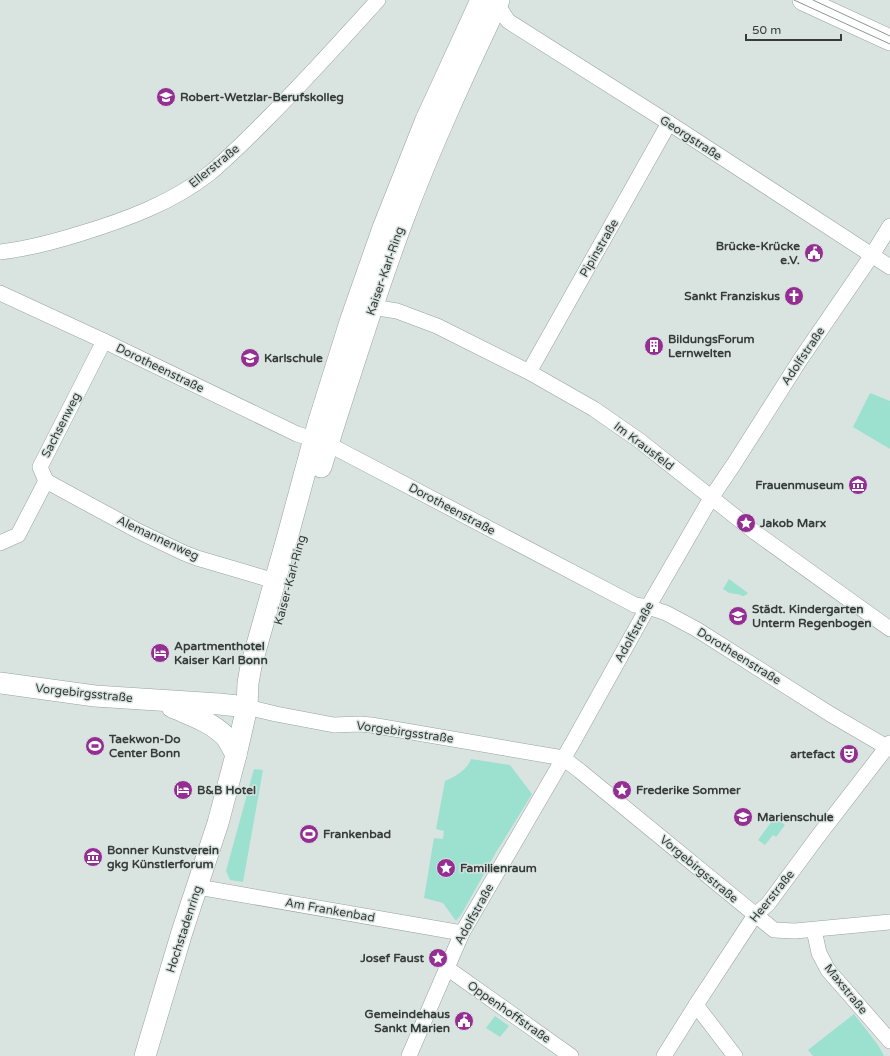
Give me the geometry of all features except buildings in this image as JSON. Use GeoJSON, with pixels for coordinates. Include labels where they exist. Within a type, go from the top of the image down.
{"type":"FeatureCollection","features":[{"type":"Feature","properties":{"kind":"main road"},"geometry":{"type":"LineString","coordinates":[[803,0],[890,40]]}},
{"type":"Feature","properties":{"kind":"main road","name":"Kaiser-Karl-Ring"},"geometry":{"type":"LineString","coordinates":[[247,707],[250,672],[275,581],[321,442],[372,307],[403,219],[492,1]]}},
{"type":"Feature","properties":{"kind":"main road","name":"Kaiser-Karl-Ring"},"geometry":{"type":"LineString","coordinates":[[247,707],[264,673],[321,442],[318,424],[351,319],[383,228],[425,122],[492,1]]}},
{"type":"Feature","properties":{"kind":"main road","name":"Vorgebirgsstraße"},"geometry":{"type":"LineString","coordinates":[[0,683],[95,696],[247,707]]}},
{"type":"Feature","properties":{"kind":"main road"},"geometry":{"type":"LineString","coordinates":[[157,700],[198,717],[213,726],[226,737],[236,755]]}},
{"type":"Feature","properties":{"kind":"main road","name":"Hochstadenring"},"geometry":{"type":"LineString","coordinates":[[145,1056],[182,932],[218,823],[247,707]]}},
{"type":"Feature","properties":{"kind":"street","name":"Ellerstraße"},"geometry":{"type":"LineString","coordinates":[[0,252],[40,246],[121,221],[146,211],[182,192],[210,173],[247,140],[286,101],[378,0]]}},
{"type":"Feature","properties":{"kind":"street","name":"Georgstraße"},"geometry":{"type":"LineString","coordinates":[[492,1],[508,21],[669,123],[890,267]]}},
{"type":"Feature","properties":{"kind":"street","name":"Pipinstraße"},"geometry":{"type":"LineString","coordinates":[[529,372],[669,123]]}},
{"type":"Feature","properties":{"kind":"street","name":"Adolfstraße"},"geometry":{"type":"LineString","coordinates":[[409,1056],[462,933],[711,498],[800,360],[872,255],[890,226]]}},
{"type":"Feature","properties":{"kind":"street","name":"Dorotheenstraße"},"geometry":{"type":"LineString","coordinates":[[0,293],[283,427],[321,442],[635,605],[648,607],[666,613],[696,629],[830,714],[889,747]]}},
{"type":"Feature","properties":{"kind":"street","name":"Im Krausfeld"},"geometry":{"type":"LineString","coordinates":[[372,307],[397,311],[437,326],[529,372],[594,408],[640,441],[756,533],[890,629]]}},
{"type":"Feature","properties":{"kind":"street","name":"Sachsenweg"},"geometry":{"type":"LineString","coordinates":[[46,481],[40,467],[104,341]]}},
{"type":"Feature","properties":{"kind":"street"},"geometry":{"type":"LineString","coordinates":[[0,543],[18,535],[46,481]]}},
{"type":"Feature","properties":{"kind":"street","name":"Alemannenweg"},"geometry":{"type":"LineString","coordinates":[[46,481],[184,554],[275,581]]}},
{"type":"Feature","properties":{"kind":"street","name":"Vorgebirgsstraße"},"geometry":{"type":"LineString","coordinates":[[247,707],[334,725],[371,725],[563,758],[580,770],[756,915]]}},
{"type":"Feature","properties":{"kind":"street","name":"Heerstraße"},"geometry":{"type":"LineString","coordinates":[[664,1056],[756,915],[768,904],[823,829],[889,747]]}},
{"type":"Feature","properties":{"kind":"street","name":"Am Frankenbad"},"geometry":{"type":"LineString","coordinates":[[198,887],[462,933]]}},
{"type":"Feature","properties":{"kind":"street"},"geometry":{"type":"LineString","coordinates":[[756,915],[774,930],[814,930],[890,922]]}},
{"type":"Feature","properties":{"kind":"street","name":"Maxstraße"},"geometry":{"type":"LineString","coordinates":[[814,930],[820,953],[828,970],[890,1041]]}},
{"type":"Feature","properties":{"kind":"street","name":"Oppenhoffstraße"},"geometry":{"type":"LineString","coordinates":[[447,968],[571,1056]]}},
{"type":"Feature","properties":{"kind":"street"},"geometry":{"type":"LineString","coordinates":[[696,1005],[735,1056]]}},
{"type":"Feature","properties":{"kind":"green space"},"geometry":{"type":"Polygon","coordinates":[[[870,393],[890,401],[890,449],[853,427],[870,393]]]}},
{"type":"Feature","properties":{"kind":"green space"},"geometry":{"type":"Polygon","coordinates":[[[729,579],[748,593],[743,596],[729,593],[723,589],[729,579]]]}},
{"type":"Feature","properties":{"kind":"green space"},"geometry":{"type":"Polygon","coordinates":[[[471,759],[510,765],[532,794],[495,854],[461,915],[456,921],[443,903],[424,898],[434,838],[443,839],[444,831],[436,829],[445,781],[457,775],[467,766],[471,759]]]}},
{"type":"Feature","properties":{"kind":"green space"},"geometry":{"type":"Polygon","coordinates":[[[254,769],[263,770],[243,882],[230,880],[226,871],[254,769]]]}},
{"type":"Feature","properties":{"kind":"green space"},"geometry":{"type":"Polygon","coordinates":[[[775,817],[785,825],[776,837],[773,835],[765,845],[758,840],[775,817]]]}},
{"type":"Feature","properties":{"kind":"green space"},"geometry":{"type":"Polygon","coordinates":[[[854,1014],[878,1045],[884,1056],[813,1056],[808,1050],[854,1014]]]}},
{"type":"Feature","properties":{"kind":"green space"},"geometry":{"type":"Polygon","coordinates":[[[495,1016],[509,1026],[500,1037],[486,1028],[495,1016]]]}},
{"type":"Feature","properties":{"kind":"tram line"},"geometry":{"type":"LineString","coordinates":[[794,0],[890,44]]}},
{"type":"Feature","properties":{"kind":"tram line"},"geometry":{"type":"LineString","coordinates":[[813,0],[890,36]]}},
{"type":"Feature","properties":{"kind":"place","name":"Robert-Wetzlar-Berufskolleg"},"geometry":{"type":"Point","coordinates":[166,97]}},
{"type":"Feature","properties":{"kind":"place","name":"Brücke-Krücke e.V."},"geometry":{"type":"Point","coordinates":[814,253]}},
{"type":"Feature","properties":{"kind":"place","name":"Sankt Franziskus"},"geometry":{"type":"Point","coordinates":[794,296]}},
{"type":"Feature","properties":{"kind":"place","name":"BildungsForum Lernwelten"},"geometry":{"type":"Point","coordinates":[654,346]}},
{"type":"Feature","properties":{"kind":"place","name":"Karlschule"},"geometry":{"type":"Point","coordinates":[250,358]}},
{"type":"Feature","properties":{"kind":"place","name":"Frauenmuseum"},"geometry":{"type":"Point","coordinates":[858,485]}},
{"type":"Feature","properties":{"kind":"place","name":"Jakob Marx"},"geometry":{"type":"Point","coordinates":[746,523]}},
{"type":"Feature","properties":{"kind":"place","name":"Städt. Kindergarten Unterm Regenbogen"},"geometry":{"type":"Point","coordinates":[738,616]}},
{"type":"Feature","properties":{"kind":"place","name":"Apartmenthotel Kaiser Karl Bonn"},"geometry":{"type":"Point","coordinates":[160,653]}},
{"type":"Feature","properties":{"kind":"place","name":"Taekwon-Do Center Bonn"},"geometry":{"type":"Point","coordinates":[95,746]}},
{"type":"Feature","properties":{"kind":"place","name":"artefact"},"geometry":{"type":"Point","coordinates":[849,754]}},
{"type":"Feature","properties":{"kind":"place","name":"B&B Hotel"},"geometry":{"type":"Point","coordinates":[183,790]}},
{"type":"Feature","properties":{"kind":"place","name":"Frederike Sommer"},"geometry":{"type":"Point","coordinates":[622,790]}},
{"type":"Feature","properties":{"kind":"place","name":"Marienschule"},"geometry":{"type":"Point","coordinates":[743,817]}},
{"type":"Feature","properties":{"kind":"place","name":"Frankenbad"},"geometry":{"type":"Point","coordinates":[309,834]}},
{"type":"Feature","properties":{"kind":"place","name":"Bonner Kunstverein gkg Künstlerforum"},"geometry":{"type":"Point","coordinates":[93,857]}},
{"type":"Feature","properties":{"kind":"place","name":"Familienraum"},"geometry":{"type":"Point","coordinates":[446,868]}},
{"type":"Feature","properties":{"kind":"place","name":"Josef Faust"},"geometry":{"type":"Point","coordinates":[438,958]}},
{"type":"Feature","properties":{"kind":"place","name":"Gemeindehaus Sankt Marien"},"geometry":{"type":"Point","coordinates":[464,1021]}}]}
